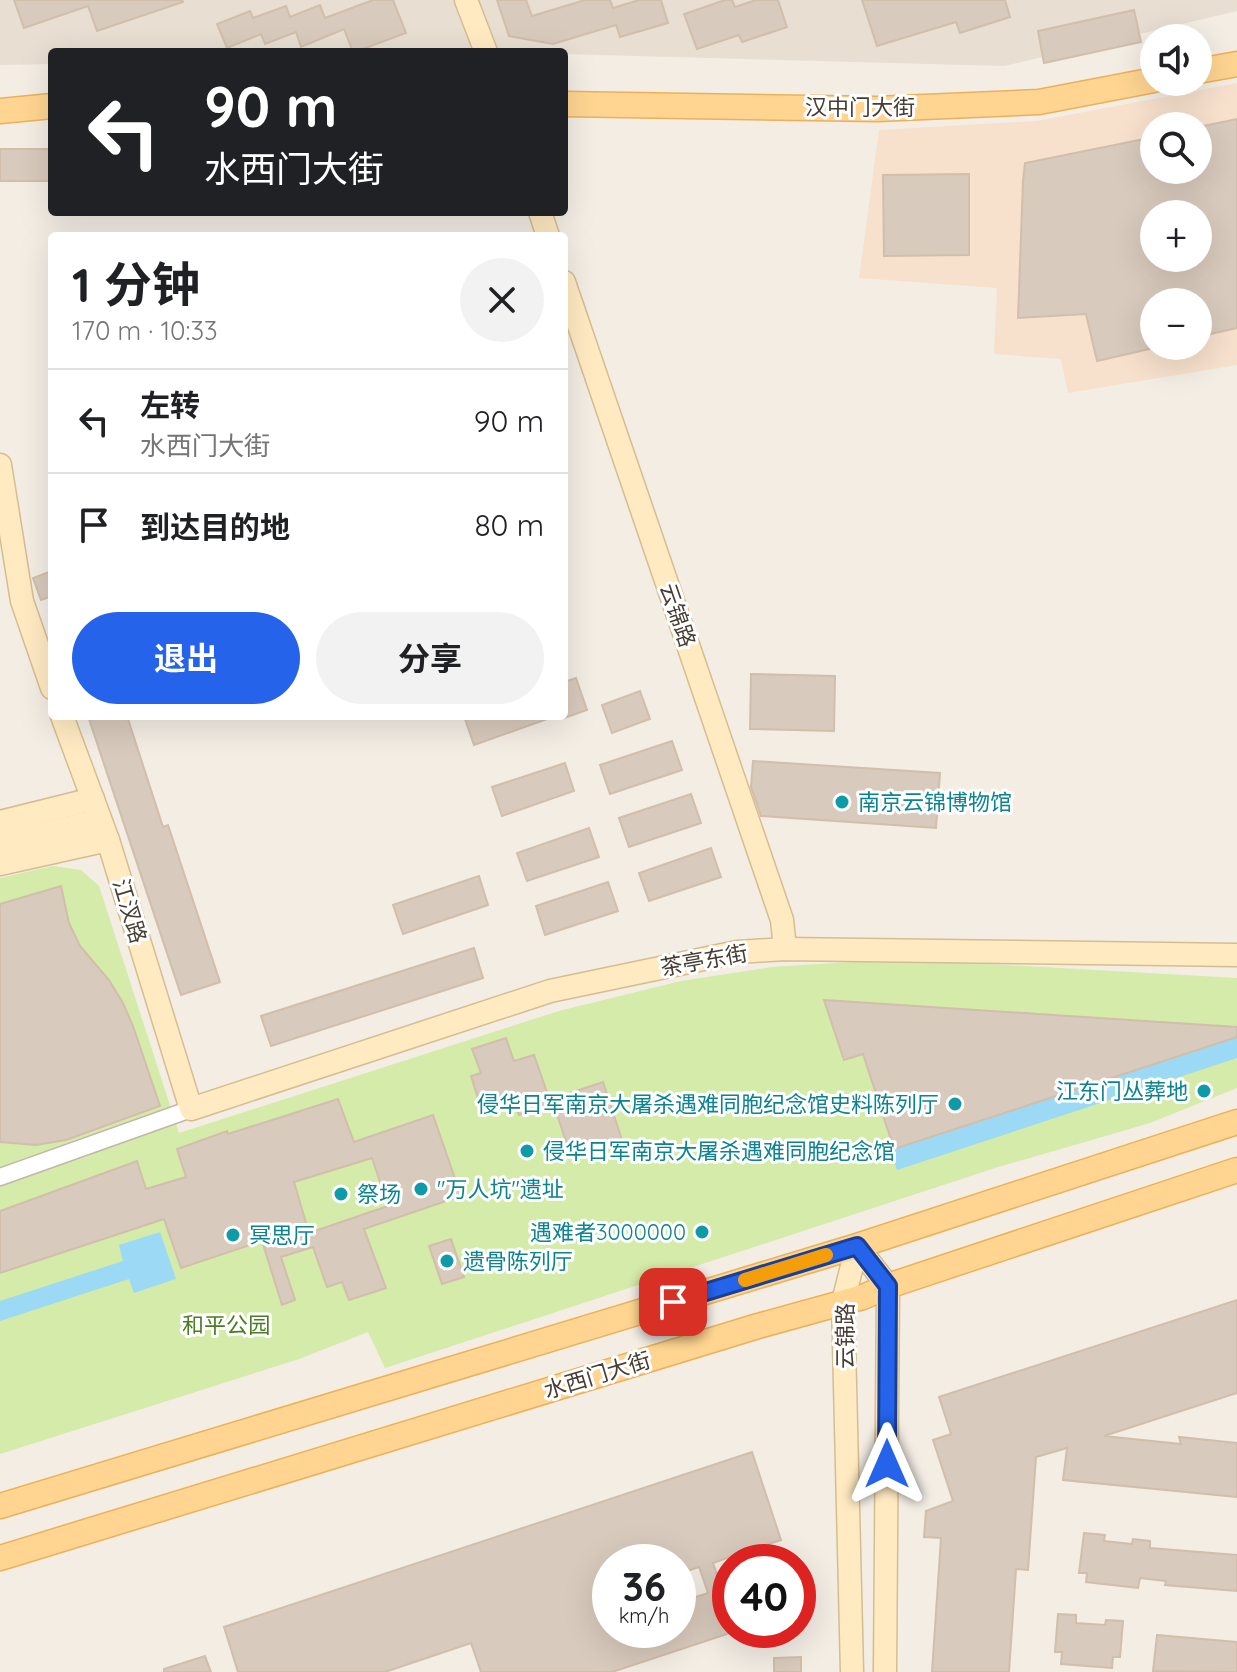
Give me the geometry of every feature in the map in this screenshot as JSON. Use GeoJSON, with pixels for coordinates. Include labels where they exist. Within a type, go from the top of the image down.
{"type":"FeatureCollection","features":[{"type":"Feature","properties":{"kind":"main road"},"geometry":{"type":"LineString","coordinates":[[1212,68],[1237,64]]}},
{"type":"Feature","properties":{"kind":"main road","name":"汉中门大街"},"geometry":{"type":"LineString","coordinates":[[568,104],[877,109],[1039,102],[1140,83]]}},
{"type":"Feature","properties":{"kind":"main road"},"geometry":{"type":"LineString","coordinates":[[0,111],[48,106]]}},
{"type":"Feature","properties":{"kind":"main road"},"geometry":{"type":"LineString","coordinates":[[0,1506],[857,1246],[1237,1122]]}},
{"type":"Feature","properties":{"kind":"main road","name":"水西门大街"},"geometry":{"type":"LineString","coordinates":[[0,1558],[843,1302],[1237,1170]]}},
{"type":"Feature","properties":{"kind":"street"},"geometry":{"type":"LineString","coordinates":[[466,0],[484,48]]}},
{"type":"Feature","properties":{"kind":"street","name":"云锦路"},"geometry":{"type":"LineString","coordinates":[[568,294],[782,920],[785,949]]}},
{"type":"Feature","properties":{"kind":"street"},"geometry":{"type":"LineString","coordinates":[[0,465],[22,601],[48,676]]}},
{"type":"Feature","properties":{"kind":"street","name":"江汊路"},"geometry":{"type":"LineString","coordinates":[[63,720],[100,819],[191,1109]]}},
{"type":"Feature","properties":{"kind":"street"},"geometry":{"type":"LineString","coordinates":[[0,822],[100,819]]}},
{"type":"Feature","properties":{"kind":"street"},"geometry":{"type":"LineString","coordinates":[[0,844],[100,819]]}},
{"type":"Feature","properties":{"kind":"street"},"geometry":{"type":"LineString","coordinates":[[0,864],[100,819]]}},
{"type":"Feature","properties":{"kind":"street","name":"茶亭东街"},"geometry":{"type":"LineString","coordinates":[[191,1109],[550,991],[737,952],[785,949],[1237,955]]}},
{"type":"Feature","properties":{"kind":"street"},"geometry":{"type":"LineString","coordinates":[[0,1177],[191,1109]]}},
{"type":"Feature","properties":{"kind":"street"},"geometry":{"type":"LineString","coordinates":[[857,1246],[888,1286]]}},
{"type":"Feature","properties":{"kind":"street","name":"云锦路"},"geometry":{"type":"LineString","coordinates":[[852,1672],[843,1302],[857,1246]]}},
{"type":"Feature","properties":{"kind":"street","name":"云锦路"},"geometry":{"type":"LineString","coordinates":[[885,1672],[888,1286]]}},
{"type":"Feature","properties":{"kind":"shaded area"},"geometry":{"type":"Polygon","coordinates":[[[0,0],[1237,0],[1237,11],[1182,24],[1140,24],[1140,34],[1004,66],[568,54],[568,48],[48,48],[48,64],[0,65],[0,0]]]}},
{"type":"Feature","properties":{"kind":"shaded area"},"geometry":{"type":"Polygon","coordinates":[[[1237,83],[1237,365],[1068,393],[1061,359],[994,354],[997,288],[859,278],[879,130],[1037,121],[1169,96],[1212,96],[1212,88],[1237,83]]]}},
{"type":"Feature","properties":{"kind":"green space","name":"侵华日军南京大屠杀遇难同胞纪念馆"},"geometry":{"type":"Polygon","coordinates":[[[53,866],[81,870],[99,886],[179,1133],[559,1011],[681,981],[772,967],[898,959],[1237,978],[1237,1088],[1150,1123],[995,1168],[385,1368],[368,1332],[299,1359],[0,1454],[0,878],[53,866]]]}},
{"type":"Feature","properties":{"kind":"water"},"geometry":{"type":"Polygon","coordinates":[[[1237,1037],[1237,1058],[897,1170],[890,1150],[1237,1037]]]}},
{"type":"Feature","properties":{"kind":"water"},"geometry":{"type":"Polygon","coordinates":[[[160,1232],[176,1279],[134,1293],[129,1279],[0,1321],[0,1301],[123,1261],[119,1245],[160,1232]]]}},
{"type":"Feature","properties":{"kind":"building"},"geometry":{"type":"Polygon","coordinates":[[[14,0],[183,2],[97,31],[88,6],[24,28],[14,0]]]}},
{"type":"Feature","properties":{"kind":"building"},"geometry":{"type":"Polygon","coordinates":[[[373,0],[393,0],[406,33],[366,48],[351,48],[344,29],[301,47],[296,32],[265,44],[261,34],[227,48],[217,24],[250,11],[253,18],[286,6],[290,17],[320,5],[325,18],[373,0]]]}},
{"type":"Feature","properties":{"kind":"building"},"geometry":{"type":"Polygon","coordinates":[[[497,0],[526,0],[532,16],[585,0],[610,0],[613,8],[639,0],[661,0],[668,23],[620,37],[616,25],[553,44],[509,36],[497,0]]]}},
{"type":"Feature","properties":{"kind":"building"},"geometry":{"type":"Polygon","coordinates":[[[732,0],[735,7],[756,0],[778,0],[787,27],[742,42],[739,35],[697,49],[684,14],[732,0]]]}},
{"type":"Feature","properties":{"kind":"building"},"geometry":{"type":"Polygon","coordinates":[[[862,0],[1005,0],[1010,17],[960,33],[956,22],[877,46],[862,0]]]}},
{"type":"Feature","properties":{"kind":"building"},"geometry":{"type":"Polygon","coordinates":[[[1134,10],[1140,42],[1044,63],[1038,31],[1134,10]]]}},
{"type":"Feature","properties":{"kind":"building"},"geometry":{"type":"Polygon","coordinates":[[[1237,119],[1237,328],[1212,334],[1212,288],[1140,288],[1140,351],[1097,361],[1086,314],[1018,318],[1025,163],[1140,140],[1140,184],[1212,184],[1212,124],[1237,119]]]}},
{"type":"Feature","properties":{"kind":"building"},"geometry":{"type":"Polygon","coordinates":[[[0,149],[48,149],[48,181],[0,181],[0,149]]]}},
{"type":"Feature","properties":{"kind":"building"},"geometry":{"type":"Polygon","coordinates":[[[969,174],[969,255],[884,256],[883,175],[969,174]]]}},
{"type":"Feature","properties":{"kind":"building"},"geometry":{"type":"Polygon","coordinates":[[[48,572],[48,597],[41,600],[33,578],[48,572]]]}},
{"type":"Feature","properties":{"kind":"building"},"geometry":{"type":"Polygon","coordinates":[[[751,674],[835,676],[834,731],[750,729],[751,674]]]}},
{"type":"Feature","properties":{"kind":"building"},"geometry":{"type":"Polygon","coordinates":[[[576,678],[587,710],[568,717],[568,681],[576,678]]]}},
{"type":"Feature","properties":{"kind":"building"},"geometry":{"type":"Polygon","coordinates":[[[640,691],[650,719],[612,733],[602,705],[640,691]]]}},
{"type":"Feature","properties":{"kind":"building"},"geometry":{"type":"Polygon","coordinates":[[[89,720],[128,720],[163,827],[168,825],[220,982],[181,995],[89,720]]]}},
{"type":"Feature","properties":{"kind":"building"},"geometry":{"type":"Polygon","coordinates":[[[465,720],[544,720],[474,745],[465,720]]]}},
{"type":"Feature","properties":{"kind":"building"},"geometry":{"type":"Polygon","coordinates":[[[672,741],[682,770],[610,794],[600,765],[672,741]]]}},
{"type":"Feature","properties":{"kind":"building"},"geometry":{"type":"Polygon","coordinates":[[[753,761],[940,773],[936,828],[761,816],[751,787],[753,761]]]}},
{"type":"Feature","properties":{"kind":"building"},"geometry":{"type":"Polygon","coordinates":[[[565,763],[574,791],[502,816],[492,787],[565,763]]]}},
{"type":"Feature","properties":{"kind":"building"},"geometry":{"type":"Polygon","coordinates":[[[691,794],[701,823],[629,847],[619,818],[691,794]]]}},
{"type":"Feature","properties":{"kind":"building"},"geometry":{"type":"Polygon","coordinates":[[[589,828],[599,857],[527,881],[517,853],[589,828]]]}},
{"type":"Feature","properties":{"kind":"building"},"geometry":{"type":"Polygon","coordinates":[[[711,848],[721,877],[649,901],[639,873],[711,848]]]}},
{"type":"Feature","properties":{"kind":"building"},"geometry":{"type":"Polygon","coordinates":[[[479,876],[488,905],[403,934],[393,905],[479,876]]]}},
{"type":"Feature","properties":{"kind":"building"},"geometry":{"type":"Polygon","coordinates":[[[608,882],[618,911],[545,935],[536,906],[608,882]]]}},
{"type":"Feature","properties":{"kind":"building"},"geometry":{"type":"Polygon","coordinates":[[[61,886],[69,923],[80,946],[109,980],[123,1003],[160,1106],[66,1140],[36,1145],[0,1142],[0,904],[61,886]]]}},
{"type":"Feature","properties":{"kind":"building"},"geometry":{"type":"Polygon","coordinates":[[[474,948],[483,978],[271,1046],[261,1016],[474,948]]]}},
{"type":"Feature","properties":{"kind":"building","name":"侵华日军南京大屠杀遇难同胞纪念馆史料陈列厅"},"geometry":{"type":"Polygon","coordinates":[[[824,1000],[1237,1027],[1237,1037],[894,1149],[863,1054],[844,1060],[824,1000]]]}},
{"type":"Feature","properties":{"kind":"building"},"geometry":{"type":"Polygon","coordinates":[[[506,1038],[514,1061],[534,1055],[551,1104],[519,1115],[514,1101],[482,1111],[471,1076],[481,1073],[472,1049],[506,1038]]]}},
{"type":"Feature","properties":{"kind":"building"},"geometry":{"type":"Polygon","coordinates":[[[603,1082],[622,1140],[571,1157],[552,1099],[603,1082]]]}},
{"type":"Feature","properties":{"kind":"building"},"geometry":{"type":"Polygon","coordinates":[[[338,1099],[354,1142],[433,1115],[461,1196],[364,1229],[386,1288],[349,1300],[342,1282],[327,1287],[313,1247],[281,1257],[295,1300],[282,1305],[262,1241],[181,1268],[164,1219],[0,1273],[0,1211],[137,1161],[146,1189],[186,1177],[177,1149],[227,1131],[228,1134],[338,1099]],[[372,1158],[294,1182],[309,1233],[388,1206],[372,1158]]]}},
{"type":"Feature","properties":{"kind":"building","name":"遗骨陈列厅"},"geometry":{"type":"Polygon","coordinates":[[[451,1239],[464,1277],[442,1284],[429,1246],[451,1239]]]}},
{"type":"Feature","properties":{"kind":"building"},"geometry":{"type":"Polygon","coordinates":[[[1237,1300],[1237,1393],[1104,1436],[1181,1444],[1179,1437],[1237,1443],[1237,1497],[1063,1480],[1067,1448],[1036,1457],[1028,1570],[1016,1569],[1009,1672],[932,1672],[941,1538],[924,1537],[926,1511],[953,1501],[933,1440],[951,1434],[939,1397],[1237,1300]]]}},
{"type":"Feature","properties":{"kind":"building"},"geometry":{"type":"Polygon","coordinates":[[[752,1452],[781,1540],[769,1544],[712,1544],[712,1639],[696,1644],[696,1597],[708,1593],[699,1567],[696,1568],[696,1544],[592,1544],[592,1648],[685,1648],[612,1672],[481,1672],[471,1643],[385,1672],[238,1672],[224,1627],[752,1452]]]}},
{"type":"Feature","properties":{"kind":"building"},"geometry":{"type":"Polygon","coordinates":[[[1084,1533],[1105,1535],[1104,1541],[1132,1544],[1133,1539],[1150,1541],[1150,1548],[1237,1555],[1237,1591],[1165,1585],[1166,1581],[1140,1578],[1138,1588],[1086,1582],[1087,1573],[1079,1573],[1084,1533]]]}},
{"type":"Feature","properties":{"kind":"building"},"geometry":{"type":"Polygon","coordinates":[[[1058,1614],[1076,1615],[1076,1623],[1105,1625],[1106,1620],[1123,1621],[1120,1657],[1113,1657],[1112,1668],[1061,1664],[1062,1652],[1055,1652],[1058,1614]]]}},
{"type":"Feature","properties":{"kind":"building"},"geometry":{"type":"Polygon","coordinates":[[[1157,1635],[1237,1642],[1237,1672],[1153,1671],[1157,1635]]]}},
{"type":"Feature","properties":{"kind":"building"},"geometry":{"type":"Polygon","coordinates":[[[205,1656],[211,1672],[164,1672],[164,1669],[205,1656]]]}},
{"type":"Feature","properties":{"kind":"building"},"geometry":{"type":"Polygon","coordinates":[[[801,1657],[801,1672],[774,1672],[774,1658],[801,1657]]]}},
{"type":"Feature","properties":{"kind":"slow traffic"},"geometry":{"type":"LineString","coordinates":[[745,1280],[826,1255]]}},
{"type":"Feature","properties":{"kind":"place","name":"南京云锦博物馆"},"geometry":{"type":"Point","coordinates":[842,802]}},
{"type":"Feature","properties":{"kind":"place","name":"江东门丛葬地"},"geometry":{"type":"Point","coordinates":[1204,1091]}},
{"type":"Feature","properties":{"kind":"place","name":"侵华日军南京大屠杀遇难同胞纪念馆史料陈列厅"},"geometry":{"type":"Point","coordinates":[955,1104]}},
{"type":"Feature","properties":{"kind":"place","name":"侵华日军南京大屠杀遇难同胞纪念馆"},"geometry":{"type":"Point","coordinates":[527,1151]}},
{"type":"Feature","properties":{"kind":"place","name":"\"万人坑\"遗址"},"geometry":{"type":"Point","coordinates":[421,1189]}},
{"type":"Feature","properties":{"kind":"place","name":"祭场"},"geometry":{"type":"Point","coordinates":[341,1194]}},
{"type":"Feature","properties":{"kind":"place","name":"遇难者3000000"},"geometry":{"type":"Point","coordinates":[702,1232]}},
{"type":"Feature","properties":{"kind":"place","name":"冥思厅"},"geometry":{"type":"Point","coordinates":[233,1235]}},
{"type":"Feature","properties":{"kind":"place","name":"遗骨陈列厅"},"geometry":{"type":"Point","coordinates":[447,1261]}},
{"type":"Feature","properties":{"kind":"route"},"geometry":{"type":"LineString","coordinates":[[673,1302],[857,1246],[888,1286],[887,1464]]}},
{"type":"Feature","properties":{"kind":"park label","name":"和平公园"},"geometry":{"type":"Point","coordinates":[226,1325]}}]}
